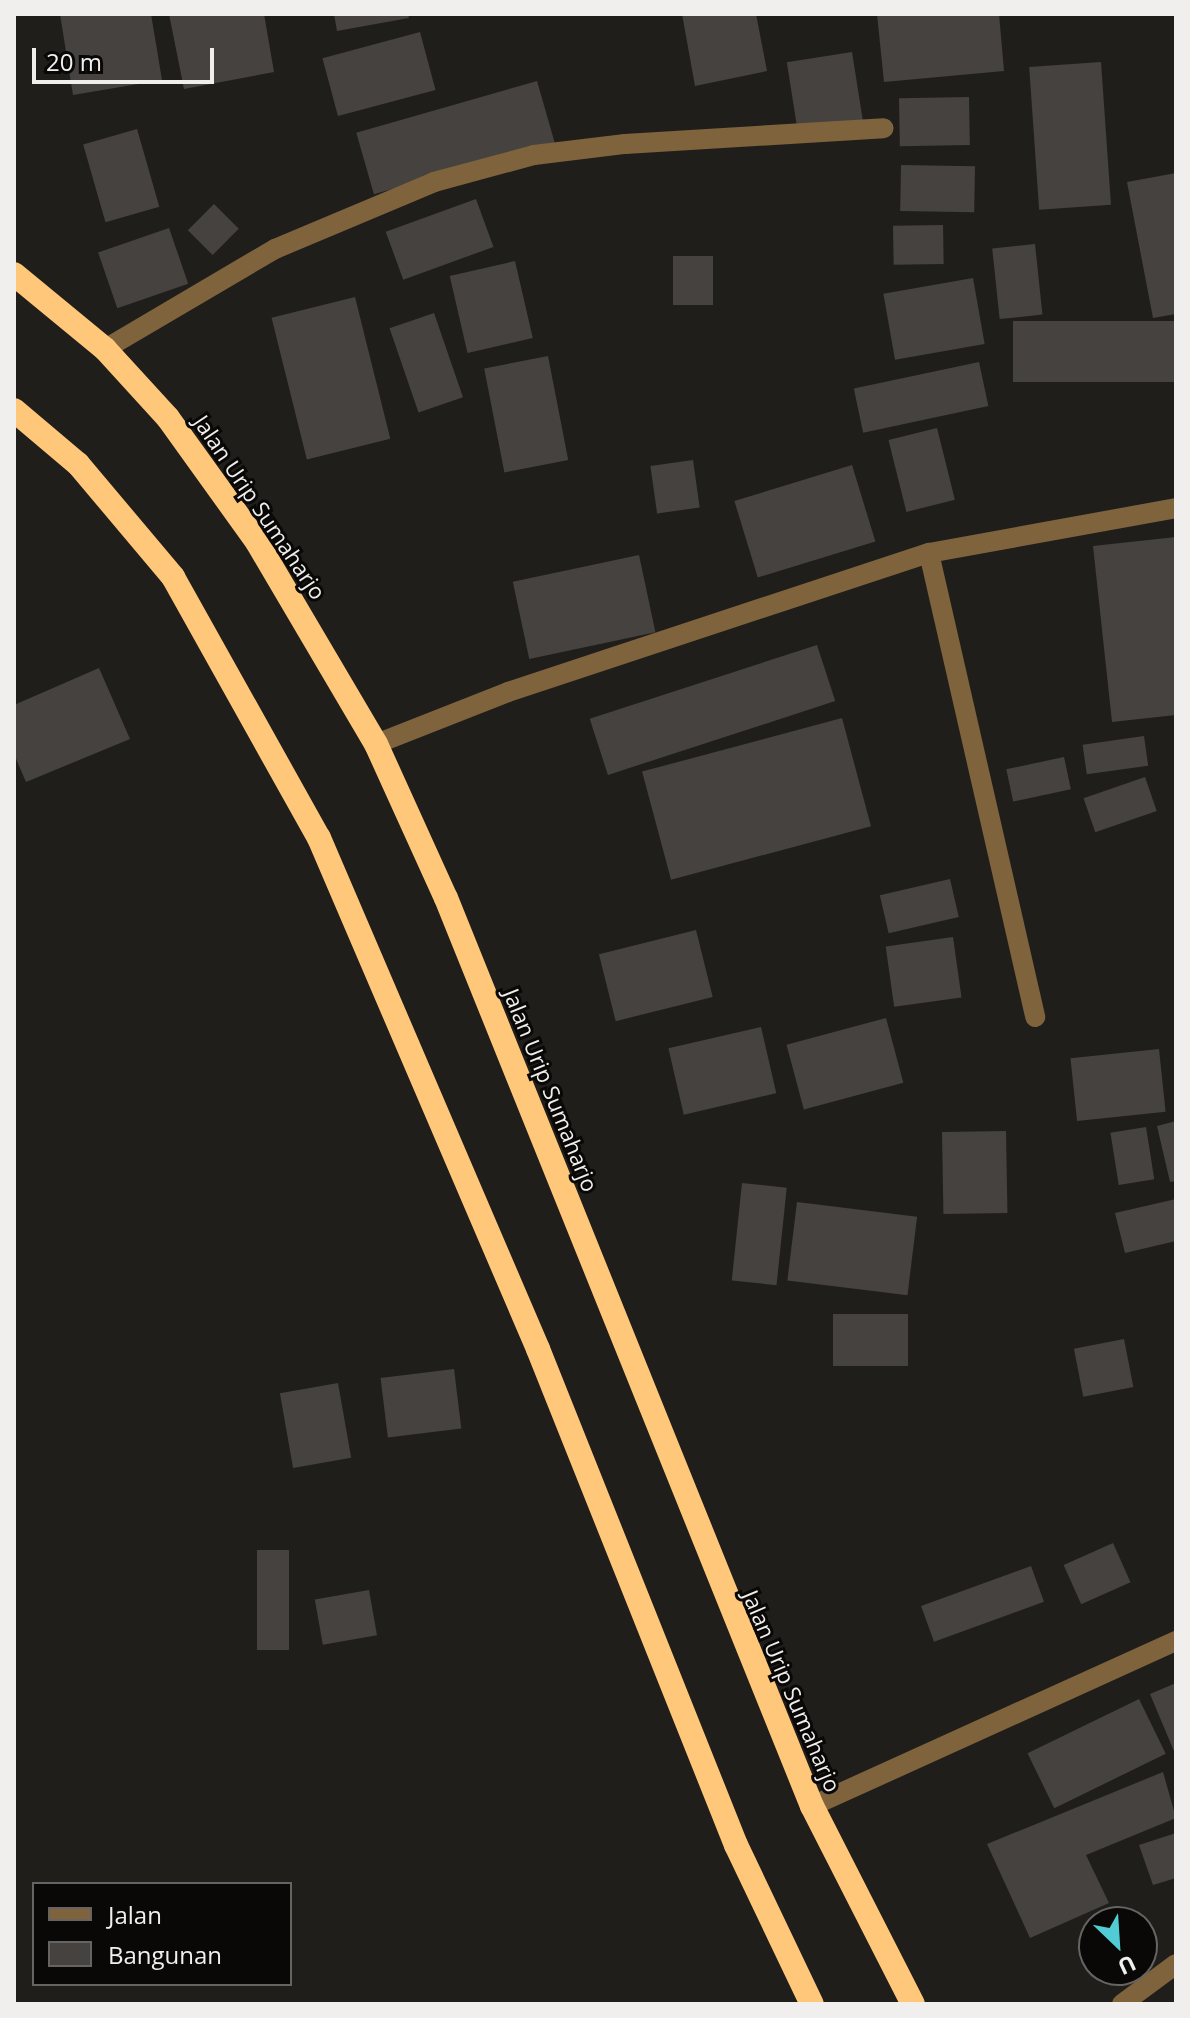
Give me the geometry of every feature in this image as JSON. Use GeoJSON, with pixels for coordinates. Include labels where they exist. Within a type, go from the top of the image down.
{"type":"FeatureCollection","features":[{"type":"Feature","properties":{"kind":"highway","name":"Jalan Urip Sumaharjo"},"geometry":{"type":"LineString","coordinates":[[14,274],[105,349],[222,490],[376,744],[446,898],[812,1806],[913,2004]]}},
{"type":"Feature","properties":{"kind":"highway"},"geometry":{"type":"LineString","coordinates":[[14,410],[78,464],[173,577],[319,838],[532,1335],[736,1845],[812,2004]]}},
{"type":"Feature","properties":{"kind":"street"},"geometry":{"type":"LineString","coordinates":[[105,349],[275,249],[434,182],[579,150],[884,128]]}},
{"type":"Feature","properties":{"kind":"street"},"geometry":{"type":"LineString","coordinates":[[376,744],[508,692],[929,553],[1176,508]]}},
{"type":"Feature","properties":{"kind":"street"},"geometry":{"type":"LineString","coordinates":[[929,553],[1035,1017]]}},
{"type":"Feature","properties":{"kind":"street"},"geometry":{"type":"LineString","coordinates":[[812,1806],[1176,1641]]}},
{"type":"Feature","properties":{"kind":"street"},"geometry":{"type":"LineString","coordinates":[[1122,2004],[1176,1964]]}},
{"type":"Feature","properties":{"kind":"building"},"geometry":{"type":"Polygon","coordinates":[[[60,14],[151,14],[162,80],[73,95],[60,14]]]}},
{"type":"Feature","properties":{"kind":"building"},"geometry":{"type":"Polygon","coordinates":[[[169,14],[264,14],[274,72],[184,89],[169,14]]]}},
{"type":"Feature","properties":{"kind":"building"},"geometry":{"type":"Polygon","coordinates":[[[334,14],[408,14],[409,18],[337,31],[334,14]]]}},
{"type":"Feature","properties":{"kind":"building"},"geometry":{"type":"Polygon","coordinates":[[[682,14],[756,14],[767,71],[695,86],[682,14]]]}},
{"type":"Feature","properties":{"kind":"building"},"geometry":{"type":"Polygon","coordinates":[[[877,14],[999,14],[1004,71],[884,82],[877,14]]]}},
{"type":"Feature","properties":{"kind":"building"},"geometry":{"type":"Polygon","coordinates":[[[420,32],[436,90],[338,116],[322,58],[420,32]]]}},
{"type":"Feature","properties":{"kind":"building"},"geometry":{"type":"Polygon","coordinates":[[[852,52],[863,121],[798,131],[787,62],[852,52]]]}},
{"type":"Feature","properties":{"kind":"building"},"geometry":{"type":"Polygon","coordinates":[[[1101,62],[1111,205],[1039,210],[1029,67],[1101,62]]]}},
{"type":"Feature","properties":{"kind":"building"},"geometry":{"type":"Polygon","coordinates":[[[537,81],[555,143],[374,194],[356,133],[537,81]]]}},
{"type":"Feature","properties":{"kind":"building"},"geometry":{"type":"Polygon","coordinates":[[[969,97],[970,145],[900,146],[899,98],[969,97]]]}},
{"type":"Feature","properties":{"kind":"building"},"geometry":{"type":"Polygon","coordinates":[[[137,129],[159,207],[105,222],[83,144],[137,129]]]}},
{"type":"Feature","properties":{"kind":"building"},"geometry":{"type":"Polygon","coordinates":[[[901,165],[975,166],[974,212],[900,211],[901,165]]]}},
{"type":"Feature","properties":{"kind":"building"},"geometry":{"type":"Polygon","coordinates":[[[1176,173],[1176,314],[1153,318],[1127,182],[1176,173]]]}},
{"type":"Feature","properties":{"kind":"building"},"geometry":{"type":"Polygon","coordinates":[[[476,199],[493,247],[403,280],[386,232],[476,199]]]}},
{"type":"Feature","properties":{"kind":"building"},"geometry":{"type":"Polygon","coordinates":[[[214,204],[239,229],[213,255],[188,230],[214,204]]]}},
{"type":"Feature","properties":{"kind":"building"},"geometry":{"type":"Polygon","coordinates":[[[943,225],[944,264],[894,265],[893,226],[943,225]]]}},
{"type":"Feature","properties":{"kind":"building"},"geometry":{"type":"Polygon","coordinates":[[[169,228],[188,284],[117,308],[98,252],[169,228]]]}},
{"type":"Feature","properties":{"kind":"building"},"geometry":{"type":"Polygon","coordinates":[[[1035,244],[1042,315],[1000,319],[992,248],[1035,244]]]}},
{"type":"Feature","properties":{"kind":"building"},"geometry":{"type":"Polygon","coordinates":[[[673,256],[713,256],[713,305],[673,305],[673,256]]]}},
{"type":"Feature","properties":{"kind":"building"},"geometry":{"type":"Polygon","coordinates":[[[515,261],[533,338],[467,353],[450,276],[515,261]]]}},
{"type":"Feature","properties":{"kind":"building"},"geometry":{"type":"Polygon","coordinates":[[[973,278],[985,344],[895,360],[883,294],[973,278]]]}},
{"type":"Feature","properties":{"kind":"building"},"geometry":{"type":"Polygon","coordinates":[[[355,297],[390,439],[307,459],[272,318],[355,297]]]}},
{"type":"Feature","properties":{"kind":"building"},"geometry":{"type":"Polygon","coordinates":[[[434,313],[463,397],[419,412],[390,328],[434,313]]]}},
{"type":"Feature","properties":{"kind":"building"},"geometry":{"type":"Polygon","coordinates":[[[1013,321],[1176,321],[1176,382],[1013,382],[1013,321]]]}},
{"type":"Feature","properties":{"kind":"building"},"geometry":{"type":"Polygon","coordinates":[[[548,356],[568,460],[504,472],[484,368],[548,356]]]}},
{"type":"Feature","properties":{"kind":"building"},"geometry":{"type":"Polygon","coordinates":[[[979,362],[988,406],[863,433],[854,389],[979,362]]]}},
{"type":"Feature","properties":{"kind":"building"},"geometry":{"type":"Polygon","coordinates":[[[937,428],[955,500],[906,512],[888,440],[937,428]]]}},
{"type":"Feature","properties":{"kind":"building"},"geometry":{"type":"Polygon","coordinates":[[[693,460],[700,508],[657,514],[650,466],[693,460]]]}},
{"type":"Feature","properties":{"kind":"building"},"geometry":{"type":"Polygon","coordinates":[[[852,465],[875,542],[758,577],[734,501],[852,465]]]}},
{"type":"Feature","properties":{"kind":"building"},"geometry":{"type":"Polygon","coordinates":[[[1176,537],[1176,715],[1112,722],[1093,546],[1176,537]]]}},
{"type":"Feature","properties":{"kind":"building"},"geometry":{"type":"Polygon","coordinates":[[[639,555],[655,632],[529,659],[513,582],[639,555]]]}},
{"type":"Feature","properties":{"kind":"building"},"geometry":{"type":"Polygon","coordinates":[[[817,645],[835,701],[608,775],[590,719],[817,645]]]}},
{"type":"Feature","properties":{"kind":"building"},"geometry":{"type":"Polygon","coordinates":[[[99,668],[130,739],[26,782],[14,754],[14,705],[99,668]]]}},
{"type":"Feature","properties":{"kind":"building"},"geometry":{"type":"Polygon","coordinates":[[[842,718],[871,826],[671,880],[642,772],[842,718]]]}},
{"type":"Feature","properties":{"kind":"building"},"geometry":{"type":"Polygon","coordinates":[[[1144,736],[1148,766],[1087,774],[1083,745],[1144,736]]]}},
{"type":"Feature","properties":{"kind":"building"},"geometry":{"type":"Polygon","coordinates":[[[1064,757],[1071,789],[1013,802],[1006,769],[1064,757]]]}},
{"type":"Feature","properties":{"kind":"building"},"geometry":{"type":"Polygon","coordinates":[[[1145,777],[1157,811],[1095,832],[1084,798],[1145,777]]]}},
{"type":"Feature","properties":{"kind":"building"},"geometry":{"type":"Polygon","coordinates":[[[950,879],[959,917],[889,933],[880,895],[950,879]]]}},
{"type":"Feature","properties":{"kind":"building"},"geometry":{"type":"Polygon","coordinates":[[[696,930],[713,997],[616,1021],[599,954],[696,930]]]}},
{"type":"Feature","properties":{"kind":"building"},"geometry":{"type":"Polygon","coordinates":[[[953,937],[961,997],[894,1007],[886,946],[953,937]]]}},
{"type":"Feature","properties":{"kind":"building"},"geometry":{"type":"Polygon","coordinates":[[[886,1018],[903,1083],[804,1109],[787,1045],[886,1018]]]}},
{"type":"Feature","properties":{"kind":"building"},"geometry":{"type":"Polygon","coordinates":[[[761,1027],[776,1093],[684,1115],[668,1048],[761,1027]]]}},
{"type":"Feature","properties":{"kind":"building"},"geometry":{"type":"Polygon","coordinates":[[[1159,1049],[1166,1112],[1077,1121],[1070,1058],[1159,1049]]]}},
{"type":"Feature","properties":{"kind":"building"},"geometry":{"type":"Polygon","coordinates":[[[1176,1121],[1176,1181],[1170,1182],[1157,1126],[1176,1121]]]}},
{"type":"Feature","properties":{"kind":"building"},"geometry":{"type":"Polygon","coordinates":[[[1146,1127],[1154,1179],[1119,1185],[1110,1133],[1146,1127]]]}},
{"type":"Feature","properties":{"kind":"building"},"geometry":{"type":"Polygon","coordinates":[[[1006,1131],[1007,1213],[943,1214],[942,1132],[1006,1131]]]}},
{"type":"Feature","properties":{"kind":"building"},"geometry":{"type":"Polygon","coordinates":[[[742,1183],[787,1188],[777,1285],[732,1280],[742,1183]]]}},
{"type":"Feature","properties":{"kind":"building"},"geometry":{"type":"Polygon","coordinates":[[[1176,1199],[1176,1241],[1125,1253],[1115,1213],[1176,1199]]]}},
{"type":"Feature","properties":{"kind":"building"},"geometry":{"type":"Polygon","coordinates":[[[797,1202],[917,1217],[907,1295],[787,1280],[797,1202]]]}},
{"type":"Feature","properties":{"kind":"building"},"geometry":{"type":"Polygon","coordinates":[[[833,1314],[908,1314],[908,1366],[833,1366],[833,1314]]]}},
{"type":"Feature","properties":{"kind":"building"},"geometry":{"type":"Polygon","coordinates":[[[1124,1339],[1133,1387],[1083,1397],[1074,1349],[1124,1339]]]}},
{"type":"Feature","properties":{"kind":"building"},"geometry":{"type":"Polygon","coordinates":[[[454,1369],[461,1429],[388,1438],[381,1378],[454,1369]]]}},
{"type":"Feature","properties":{"kind":"building"},"geometry":{"type":"Polygon","coordinates":[[[338,1383],[351,1458],[293,1468],[280,1393],[338,1383]]]}},
{"type":"Feature","properties":{"kind":"building"},"geometry":{"type":"Polygon","coordinates":[[[1113,1543],[1130,1582],[1081,1604],[1064,1565],[1113,1543]]]}},
{"type":"Feature","properties":{"kind":"building"},"geometry":{"type":"Polygon","coordinates":[[[257,1550],[289,1550],[289,1650],[257,1650],[257,1550]]]}},
{"type":"Feature","properties":{"kind":"building"},"geometry":{"type":"Polygon","coordinates":[[[1031,1566],[1044,1602],[934,1642],[921,1606],[1031,1566]]]}},
{"type":"Feature","properties":{"kind":"building"},"geometry":{"type":"Polygon","coordinates":[[[369,1590],[377,1635],[323,1645],[315,1600],[369,1590]]]}},
{"type":"Feature","properties":{"kind":"building"},"geometry":{"type":"Polygon","coordinates":[[[1176,1683],[1176,1756],[1150,1694],[1176,1683]]]}},
{"type":"Feature","properties":{"kind":"building"},"geometry":{"type":"Polygon","coordinates":[[[1139,1699],[1166,1754],[1054,1808],[1028,1753],[1139,1699]]]}},
{"type":"Feature","properties":{"kind":"building"},"geometry":{"type":"Polygon","coordinates":[[[1163,1772],[1176,1818],[1086,1855],[1109,1903],[1078,1906],[1078,1917],[1030,1938],[987,1844],[1163,1772]]]}},
{"type":"Feature","properties":{"kind":"building"},"geometry":{"type":"Polygon","coordinates":[[[1176,1833],[1176,1878],[1153,1885],[1139,1845],[1176,1833]]]}}]}
